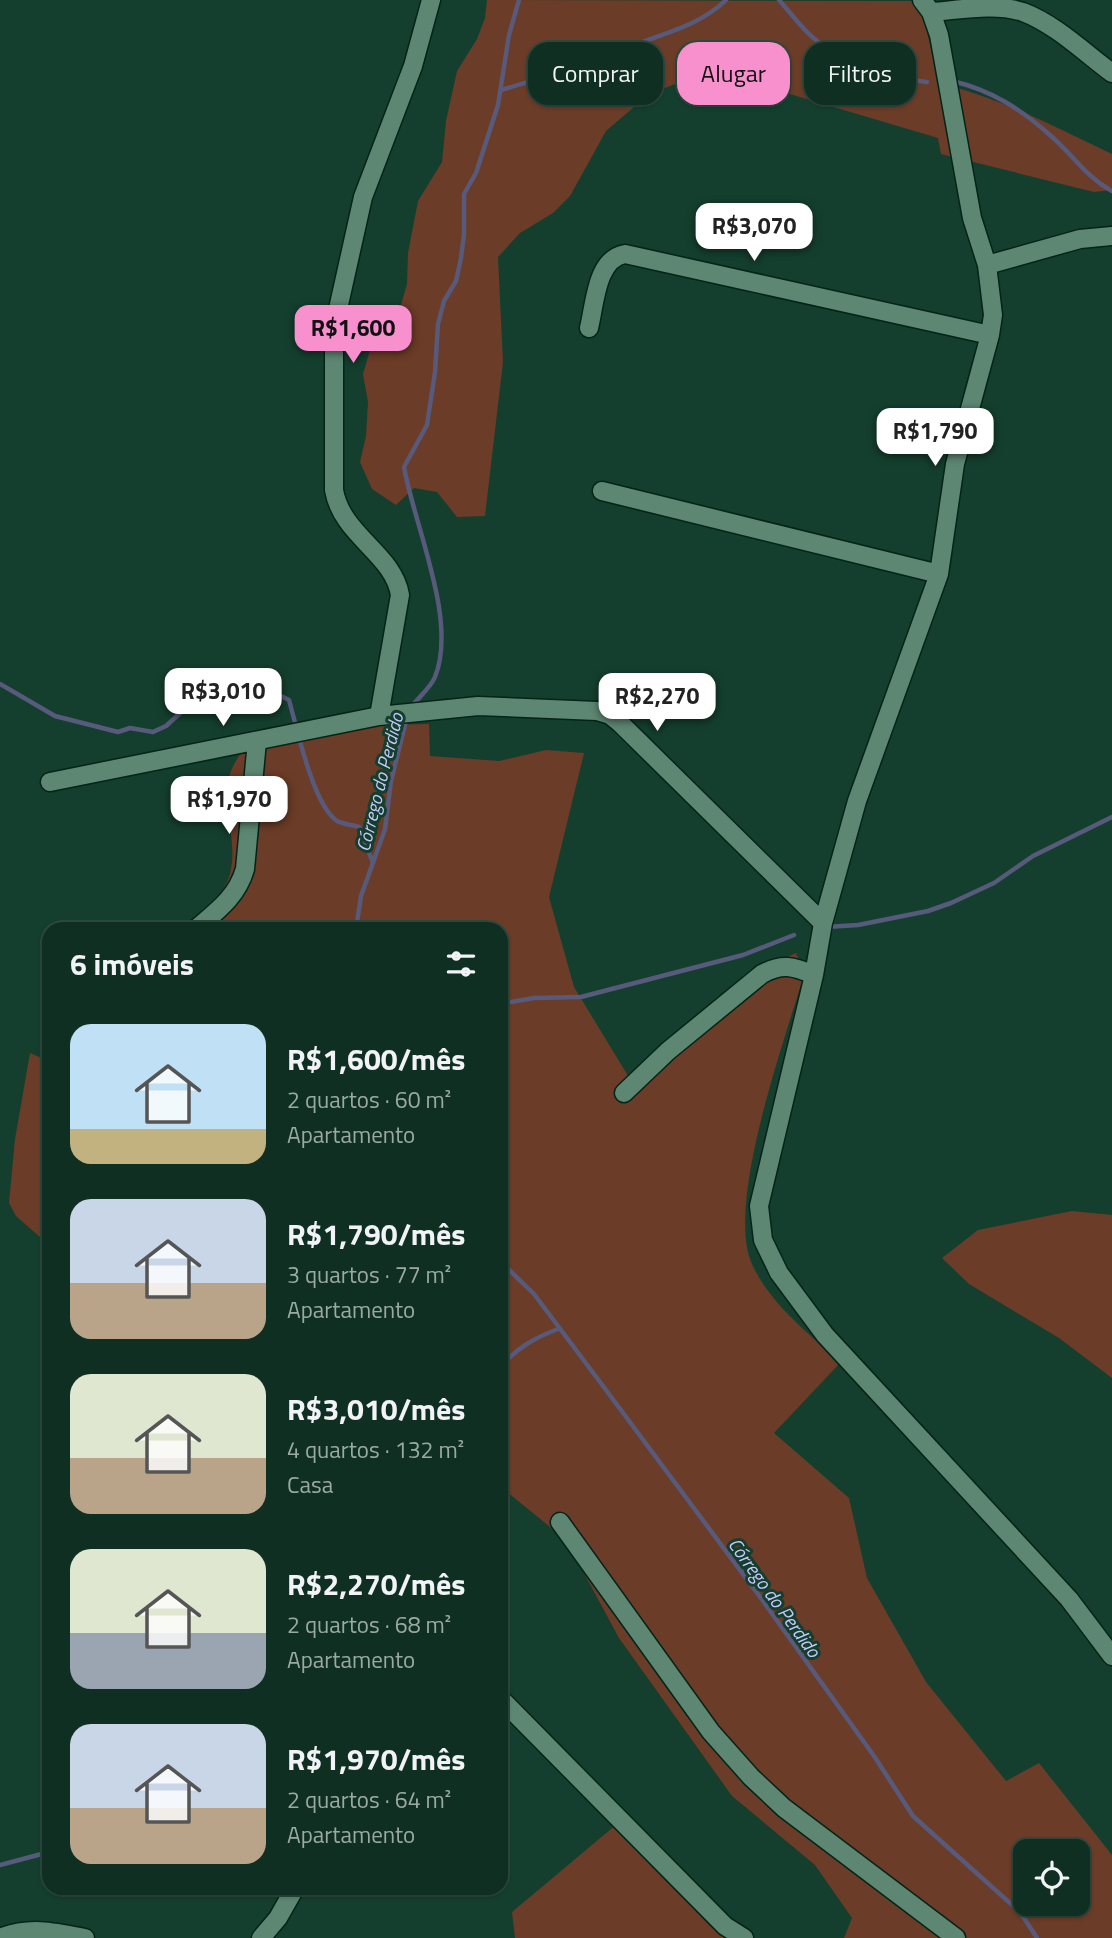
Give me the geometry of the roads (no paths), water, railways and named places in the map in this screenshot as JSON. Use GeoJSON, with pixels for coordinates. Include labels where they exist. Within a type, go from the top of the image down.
{"type":"FeatureCollection","features":[{"type":"Feature","properties":{"kind":"street"},"geometry":{"type":"LineString","coordinates":[[379,716],[400,595],[398,582],[391,570],[342,517],[336,503],[334,337],[370,172],[413,66],[431,0]]}},
{"type":"Feature","properties":{"kind":"street"},"geometry":{"type":"LineString","coordinates":[[1112,73],[1046,25],[1024,13],[994,8],[927,6],[939,35],[972,218],[987,265],[993,315],[955,464],[939,574],[858,801],[823,923],[814,975],[759,1206],[764,1240],[779,1273],[825,1335],[1069,1599],[1112,1656]]}},
{"type":"Feature","properties":{"kind":"street"},"geometry":{"type":"LineString","coordinates":[[987,265],[1080,239],[1112,236]]}},
{"type":"Feature","properties":{"kind":"street"},"geometry":{"type":"LineString","coordinates":[[589,328],[603,268],[616,256],[625,254],[990,335]]}},
{"type":"Feature","properties":{"kind":"street"},"geometry":{"type":"LineString","coordinates":[[601,491],[939,574]]}},
{"type":"Feature","properties":{"kind":"street"},"geometry":{"type":"LineString","coordinates":[[50,782],[379,716],[478,705],[570,708],[610,715],[823,923]]}},
{"type":"Feature","properties":{"kind":"street"},"geometry":{"type":"LineString","coordinates":[[204,922],[234,896],[241,883],[245,869],[257,741]]}},
{"type":"Feature","properties":{"kind":"street"},"geometry":{"type":"LineString","coordinates":[[624,1093],[668,1051],[762,974],[774,967],[791,965],[814,975]]}},
{"type":"Feature","properties":{"kind":"street"},"geometry":{"type":"LineString","coordinates":[[560,1522],[711,1732],[751,1777],[785,1808],[956,1938]]}},
{"type":"Feature","properties":{"kind":"street"},"geometry":{"type":"LineString","coordinates":[[508,1706],[716,1917],[744,1938]]}},
{"type":"Feature","properties":{"kind":"street"},"geometry":{"type":"LineString","coordinates":[[261,1938],[278,1918],[291,1895]]}},
{"type":"Feature","properties":{"kind":"street"},"geometry":{"type":"LineString","coordinates":[[0,1938],[24,1930],[42,1929],[85,1938]]}},
{"type":"Feature","properties":{"kind":"waterway","name":"Córrego do Perdido"},"geometry":{"type":"LineString","coordinates":[[412,706],[435,677],[441,654],[441,628],[432,572],[404,467],[427,425],[435,372],[438,324],[444,301],[456,281],[461,258],[464,194],[476,173],[498,105],[509,35],[519,0]]}},
{"type":"Feature","properties":{"kind":"waterway"},"geometry":{"type":"LineString","coordinates":[[501,90],[677,29],[707,15],[726,0]]}},
{"type":"Feature","properties":{"kind":"waterway"},"geometry":{"type":"LineString","coordinates":[[779,0],[808,33],[833,51],[881,72],[927,82]]}},
{"type":"Feature","properties":{"kind":"waterway"},"geometry":{"type":"LineString","coordinates":[[952,81],[993,95],[1017,109],[1112,191]]}},
{"type":"Feature","properties":{"kind":"waterway"},"geometry":{"type":"LineString","coordinates":[[0,684],[55,716],[118,732],[130,728],[153,732],[166,726],[189,705],[221,687],[269,690],[289,700],[297,730]]}},
{"type":"Feature","properties":{"kind":"waterway","name":"Córrego do Perdido"},"geometry":{"type":"LineString","coordinates":[[357,922],[361,896],[385,829],[391,781],[407,717]]}},
{"type":"Feature","properties":{"kind":"waterway"},"geometry":{"type":"LineString","coordinates":[[299,738],[324,806],[337,821],[359,827],[373,863]]}},
{"type":"Feature","properties":{"kind":"waterway"},"geometry":{"type":"LineString","coordinates":[[826,927],[858,925],[928,911],[951,903],[994,883],[1033,856],[1112,817]]}},
{"type":"Feature","properties":{"kind":"waterway"},"geometry":{"type":"LineString","coordinates":[[508,1003],[534,998],[581,997],[743,955],[794,935]]}},
{"type":"Feature","properties":{"kind":"waterway","name":"Córrego do Perdido"},"geometry":{"type":"LineString","coordinates":[[508,1269],[534,1294],[763,1601],[874,1756],[913,1816],[1020,1912],[1037,1938]]}},
{"type":"Feature","properties":{"kind":"waterway"},"geometry":{"type":"LineString","coordinates":[[508,1359],[526,1344],[558,1329]]}},
{"type":"Feature","properties":{"kind":"waterway"},"geometry":{"type":"LineString","coordinates":[[0,1865],[42,1854]]}}]}
